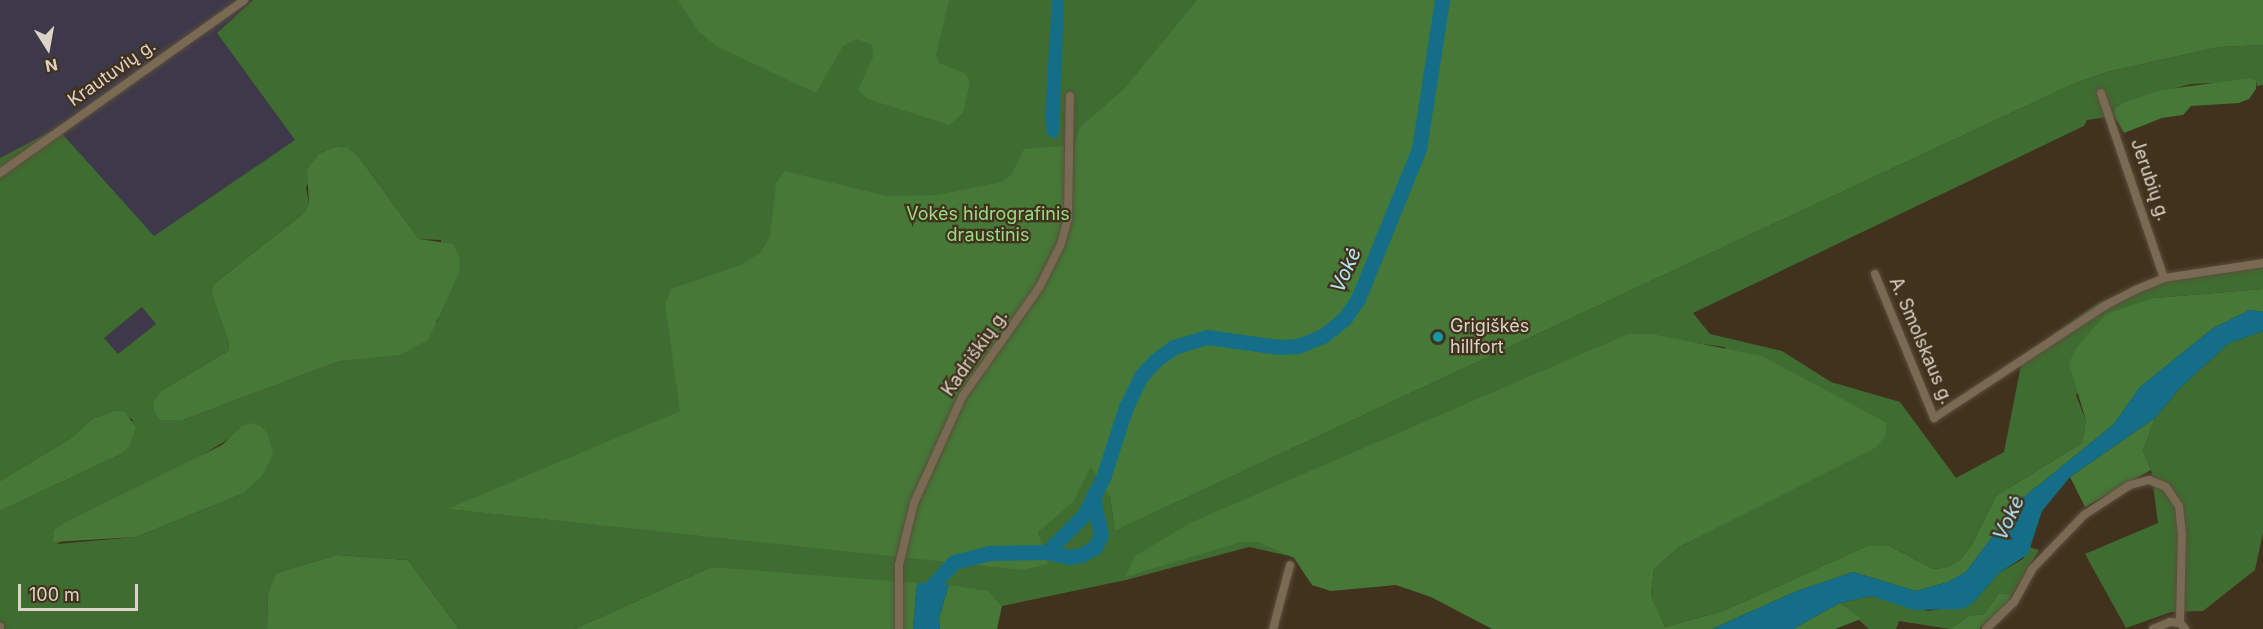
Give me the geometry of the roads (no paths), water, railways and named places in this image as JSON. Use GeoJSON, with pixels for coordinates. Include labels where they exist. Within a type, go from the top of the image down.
{"type":"FeatureCollection","features":[{"type":"Feature","properties":{"kind":"street","name":"Krautuvių g."},"geometry":{"type":"LineString","coordinates":[[0,173],[244,0]]}},
{"type":"Feature","properties":{"kind":"street","name":"Jerubių g."},"geometry":{"type":"LineString","coordinates":[[2101,93],[2164,278]]}},
{"type":"Feature","properties":{"kind":"street","name":"Kadriškių g."},"geometry":{"type":"LineString","coordinates":[[899,629],[899,565],[918,493],[962,397],[1039,288],[1061,244],[1068,218],[1070,96]]}},
{"type":"Feature","properties":{"kind":"street"},"geometry":{"type":"LineString","coordinates":[[2164,278],[2263,263]]}},
{"type":"Feature","properties":{"kind":"street","name":"A. Smolskaus g."},"geometry":{"type":"LineString","coordinates":[[1875,274],[1935,418],[2106,305],[2164,278]]}},
{"type":"Feature","properties":{"kind":"street"},"geometry":{"type":"LineString","coordinates":[[1986,629],[2014,602],[2032,569],[2084,515],[2130,485],[2149,480],[2166,487],[2179,506],[2182,533],[2182,626],[2163,622],[2153,629]]}},
{"type":"Feature","properties":{"kind":"street"},"geometry":{"type":"LineString","coordinates":[[1273,629],[1290,565]]}},
{"type":"Feature","properties":{"kind":"water"},"geometry":{"type":"Polygon","coordinates":[[[1052,0],[1064,0],[1059,135],[1054,139],[1047,134],[1045,117],[1052,0]]]}},
{"type":"Feature","properties":{"kind":"water"},"geometry":{"type":"Polygon","coordinates":[[[2250,310],[2263,312],[2263,331],[2228,344],[2180,388],[2155,418],[2070,477],[2042,511],[2028,554],[1999,573],[1972,604],[1962,609],[1914,610],[1871,596],[1840,603],[1793,629],[1712,629],[1797,591],[1853,572],[1916,591],[1948,582],[1966,572],[2019,501],[2113,425],[2140,387],[2212,329],[2250,310]]]}},
{"type":"Feature","properties":{"kind":"water"},"geometry":{"type":"Polygon","coordinates":[[[917,583],[949,585],[939,618],[940,629],[913,629],[917,583]]]}},
{"type":"Feature","properties":{"kind":"waterway","name":"Vokė"},"geometry":{"type":"LineString","coordinates":[[1047,552],[1084,515],[1103,478],[1126,407],[1141,376],[1156,360],[1174,347],[1207,337],[1279,347],[1298,346],[1323,336],[1345,318],[1358,299],[1419,149],[1442,0]]}},
{"type":"Feature","properties":{"kind":"waterway","name":"Vokė"},"geometry":{"type":"LineString","coordinates":[[922,629],[928,590],[954,562],[989,553],[1047,552],[1069,557],[1082,555],[1095,547],[1101,535],[1093,496]]}},
{"type":"Feature","properties":{"kind":"place","name":"Grigiškės hillfort"},"geometry":{"type":"Point","coordinates":[1438,337]}},
{"type":"Feature","properties":{"kind":"park label","name":"Vokės hidrografinis draustinis"},"geometry":{"type":"Point","coordinates":[988,225]}}]}
